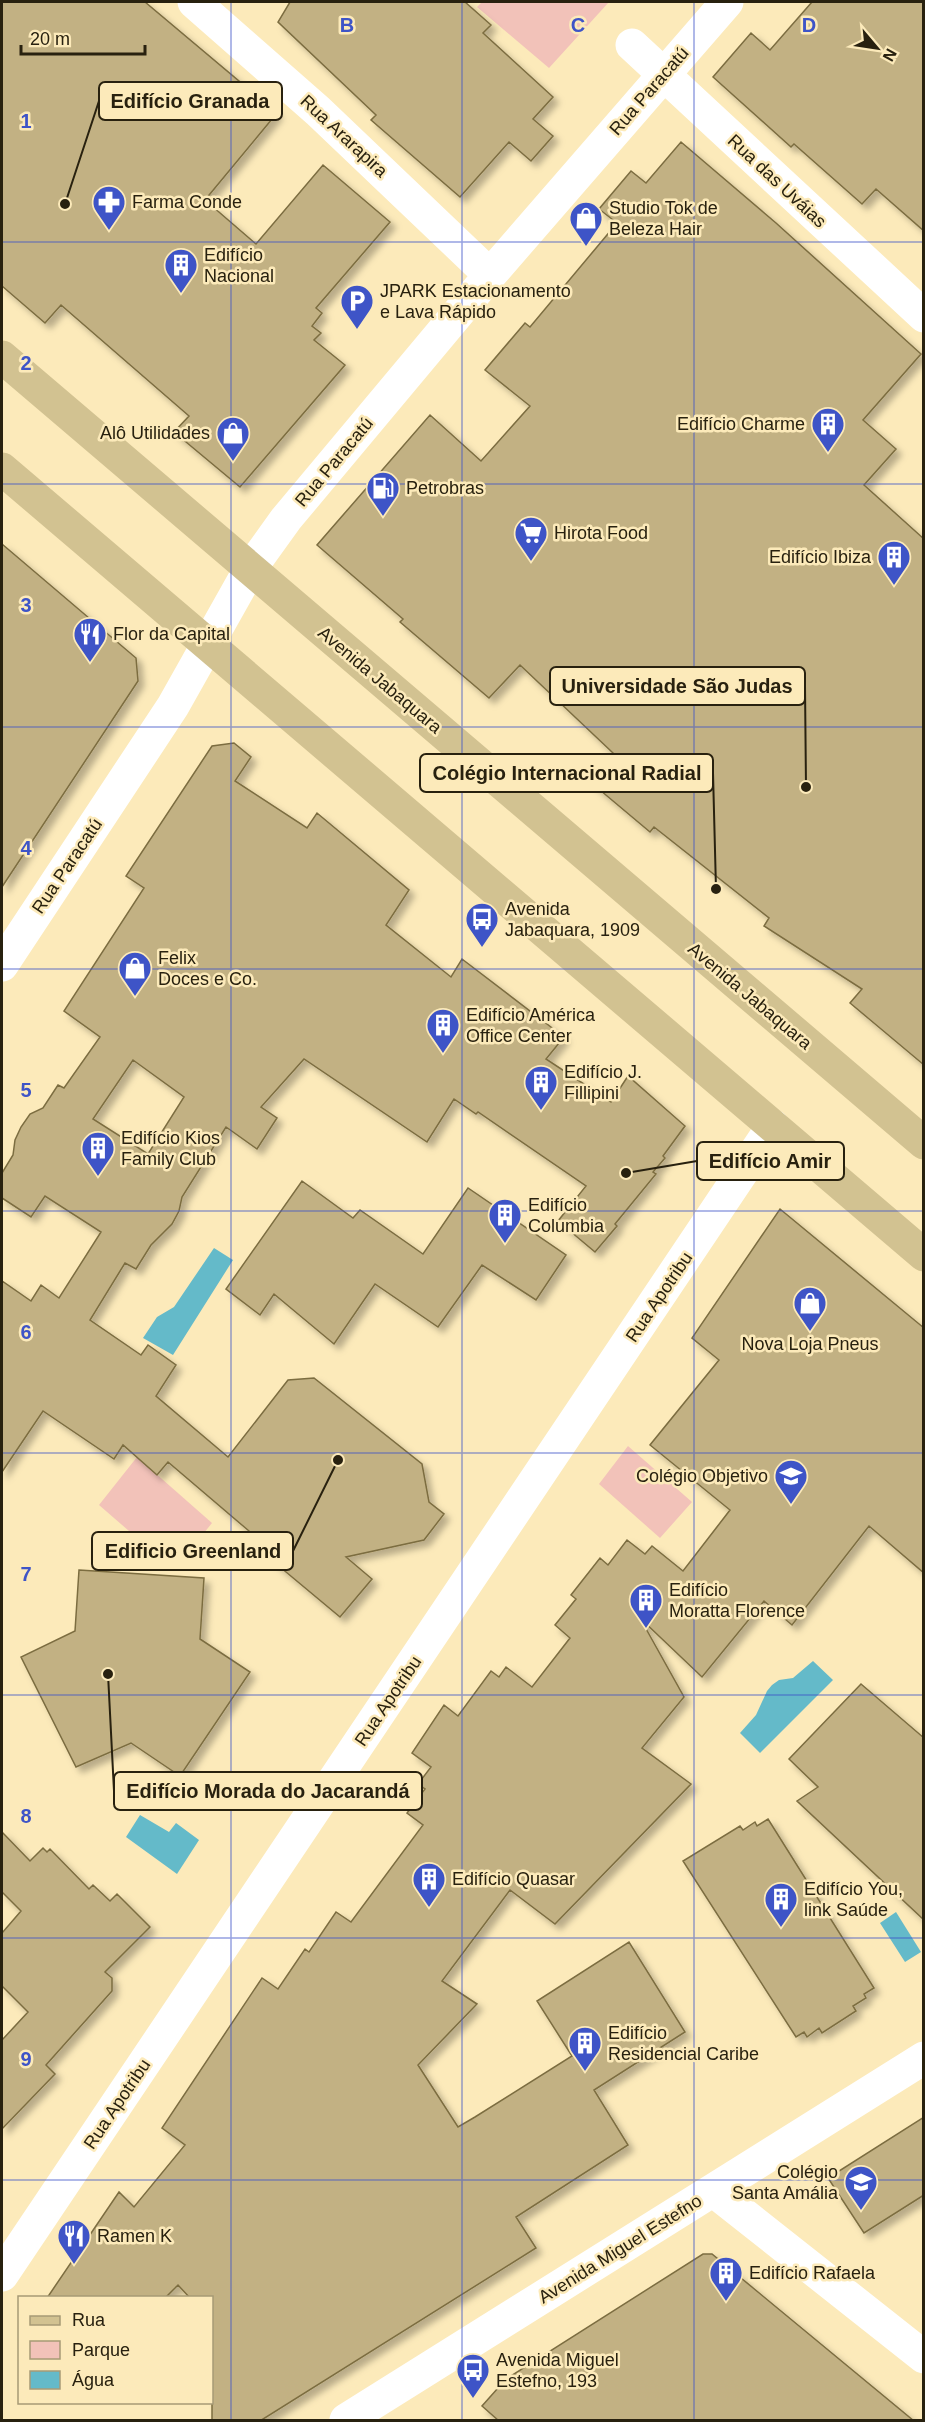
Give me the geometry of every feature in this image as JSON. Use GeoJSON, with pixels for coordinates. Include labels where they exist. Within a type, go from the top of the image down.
{"type":"FeatureCollection","features":[{"type":"Feature","properties":{"kind":"main road","name":"Avenida Jabaquara"},"geometry":{"type":"LineString","coordinates":[[2,357],[924,1143]]}},
{"type":"Feature","properties":{"kind":"main road"},"geometry":{"type":"LineString","coordinates":[[2,469],[924,1255]]}},
{"type":"Feature","properties":{"kind":"street","name":"Rua Ararapira"},"geometry":{"type":"LineString","coordinates":[[194,2],[318,111],[490,275]]}},
{"type":"Feature","properties":{"kind":"street","name":"Rua Paracatú"},"geometry":{"type":"LineString","coordinates":[[2,965],[173,706],[250,569],[286,519],[490,275],[727,2]]}},
{"type":"Feature","properties":{"kind":"street","name":"Rua das Uváias"},"geometry":{"type":"LineString","coordinates":[[632,45],[924,316]]}},
{"type":"Feature","properties":{"kind":"street","name":"Rua Apotribu"},"geometry":{"type":"LineString","coordinates":[[2,2275],[773,1126]]}},
{"type":"Feature","properties":{"kind":"street","name":"Avenida Miguel Estefno"},"geometry":{"type":"LineString","coordinates":[[346,2421],[924,2058]]}},
{"type":"Feature","properties":{"kind":"street"},"geometry":{"type":"LineString","coordinates":[[714,2191],[924,2357]]}},
{"type":"Feature","properties":{"kind":"green space"},"geometry":{"type":"Polygon","coordinates":[[[482,2],[609,2],[549,68],[477,7],[482,2]]]}},
{"type":"Feature","properties":{"kind":"green space"},"geometry":{"type":"Polygon","coordinates":[[[628,1446],[692,1502],[660,1538],[599,1484],[628,1446]]]}},
{"type":"Feature","properties":{"kind":"green space"},"geometry":{"type":"Polygon","coordinates":[[[137,1457],[212,1523],[174,1570],[99,1505],[137,1457]]]}},
{"type":"Feature","properties":{"kind":"water"},"geometry":{"type":"Polygon","coordinates":[[[214,1248],[233,1260],[173,1355],[143,1338],[157,1317],[174,1307],[214,1248]]]}},
{"type":"Feature","properties":{"kind":"water"},"geometry":{"type":"Polygon","coordinates":[[[813,1661],[833,1680],[760,1753],[740,1733],[756,1715],[772,1685],[779,1680],[793,1678],[813,1661]]]}},
{"type":"Feature","properties":{"kind":"water"},"geometry":{"type":"Polygon","coordinates":[[[140,1815],[169,1832],[176,1823],[199,1840],[177,1874],[126,1837],[140,1815]]]}},
{"type":"Feature","properties":{"kind":"water"},"geometry":{"type":"Polygon","coordinates":[[[896,1912],[921,1952],[905,1962],[880,1923],[896,1912]]]}},
{"type":"Feature","properties":{"kind":"building"},"geometry":{"type":"Polygon","coordinates":[[[2,2],[145,2],[277,113],[205,200],[256,244],[323,165],[390,222],[316,308],[322,313],[312,326],[321,333],[314,340],[345,365],[240,487],[174,432],[189,416],[61,305],[45,323],[2,286],[2,2]]]}},
{"type":"Feature","properties":{"kind":"building"},"geometry":{"type":"Polygon","coordinates":[[[290,2],[465,2],[491,25],[483,33],[553,97],[533,119],[553,136],[531,161],[509,142],[460,197],[371,120],[376,115],[278,22],[290,2]]]}},
{"type":"Feature","properties":{"kind":"building"},"geometry":{"type":"Polygon","coordinates":[[[812,2],[924,2],[924,231],[876,189],[862,204],[794,144],[791,147],[713,77],[751,33],[770,50],[812,2]]]}},
{"type":"Feature","properties":{"kind":"building"},"geometry":{"type":"Polygon","coordinates":[[[681,142],[776,223],[921,354],[863,420],[896,449],[864,485],[924,539],[924,1065],[850,1003],[862,989],[764,926],[769,918],[654,827],[650,832],[588,780],[613,753],[520,665],[489,698],[400,622],[403,619],[317,545],[430,415],[481,461],[530,406],[485,370],[525,323],[530,327],[617,223],[599,209],[631,171],[646,183],[681,142]]]}},
{"type":"Feature","properties":{"kind":"building"},"geometry":{"type":"Polygon","coordinates":[[[2,544],[136,658],[138,681],[2,887],[2,544]]]}},
{"type":"Feature","properties":{"kind":"building"},"geometry":{"type":"Polygon","coordinates":[[[234,743],[251,757],[235,781],[307,828],[317,813],[409,890],[386,925],[451,977],[462,959],[564,1037],[546,1059],[611,1102],[628,1076],[685,1126],[663,1156],[665,1158],[653,1172],[656,1174],[595,1252],[558,1221],[586,1186],[478,1112],[476,1114],[454,1099],[427,1142],[304,1059],[261,1107],[277,1118],[257,1149],[226,1127],[182,1197],[179,1211],[172,1224],[151,1245],[136,1269],[125,1263],[90,1320],[141,1355],[148,1345],[176,1365],[156,1396],[228,1457],[288,1380],[314,1378],[422,1464],[429,1502],[444,1514],[424,1540],[346,1557],[372,1579],[340,1617],[244,1537],[249,1531],[168,1462],[157,1475],[123,1445],[114,1459],[43,1411],[2,1472],[2,1281],[31,1301],[41,1285],[59,1298],[101,1232],[45,1196],[31,1217],[2,1198],[2,1173],[13,1155],[15,1140],[21,1127],[30,1114],[43,1108],[58,1085],[64,1088],[100,1037],[64,1011],[144,888],[126,876],[212,746],[234,743]],[[133,1060],[93,1119],[148,1154],[184,1097],[133,1060]]]}},
{"type":"Feature","properties":{"kind":"building"},"geometry":{"type":"Polygon","coordinates":[[[302,1181],[353,1218],[360,1210],[423,1254],[468,1188],[566,1255],[536,1300],[482,1265],[438,1327],[375,1284],[334,1344],[274,1294],[260,1315],[226,1289],[302,1181]]]}},
{"type":"Feature","properties":{"kind":"building"},"geometry":{"type":"Polygon","coordinates":[[[780,1209],[924,1328],[924,1573],[869,1526],[792,1625],[764,1601],[702,1677],[640,1618],[684,1697],[642,1748],[691,1784],[555,1924],[510,1890],[442,1981],[477,2004],[418,2065],[458,2127],[572,2056],[537,2001],[629,1942],[685,2032],[594,2090],[628,2145],[516,2217],[536,2248],[260,2421],[212,2421],[213,2296],[188,2296],[178,2285],[167,2296],[48,2296],[119,2192],[134,2207],[185,2145],[162,2128],[262,1978],[278,1989],[305,1949],[309,1952],[336,1912],[351,1922],[423,1825],[407,1813],[425,1789],[418,1784],[431,1767],[412,1753],[444,1705],[458,1716],[491,1671],[499,1677],[506,1667],[532,1687],[570,1638],[555,1625],[576,1599],[571,1595],[600,1558],[608,1565],[627,1540],[645,1554],[652,1546],[683,1571],[730,1510],[650,1445],[719,1360],[692,1338],[780,1209]]]}},
{"type":"Feature","properties":{"kind":"building"},"geometry":{"type":"Polygon","coordinates":[[[79,1570],[204,1578],[200,1639],[250,1672],[180,1776],[131,1743],[76,1767],[21,1657],[75,1631],[79,1570]]]}},
{"type":"Feature","properties":{"kind":"building"},"geometry":{"type":"Polygon","coordinates":[[[861,1684],[924,1738],[924,1920],[797,1801],[818,1787],[789,1759],[861,1684]]]}},
{"type":"Feature","properties":{"kind":"building","name":"Edifício You, link Saúde"},"geometry":{"type":"Polygon","coordinates":[[[768,1819],[874,1988],[864,1994],[866,1998],[853,2006],[856,2011],[822,2033],[819,2028],[807,2037],[804,2032],[796,2037],[683,1861],[740,1826],[743,1830],[755,1822],[757,1826],[768,1819]]]}},
{"type":"Feature","properties":{"kind":"building"},"geometry":{"type":"Polygon","coordinates":[[[2,1832],[30,1861],[43,1848],[47,1852],[50,1849],[89,1889],[93,1885],[110,1901],[117,1894],[150,1927],[105,1972],[112,1978],[112,1991],[46,2065],[55,2074],[2,2129],[2,2040],[28,2012],[2,1986],[2,1933],[21,1911],[2,1892],[2,1832]]]}},
{"type":"Feature","properties":{"kind":"building"},"geometry":{"type":"Polygon","coordinates":[[[924,2117],[924,2195],[864,2233],[828,2178],[924,2117]]]}},
{"type":"Feature","properties":{"kind":"building"},"geometry":{"type":"Polygon","coordinates":[[[703,2254],[712,2254],[914,2421],[499,2421],[482,2406],[506,2379],[703,2254]]]}},
{"type":"Feature","properties":{"kind":"place","name":"Edifício Granada"},"geometry":{"type":"Point","coordinates":[65,204]}},
{"type":"Feature","properties":{"kind":"place","name":"Farma Conde"},"geometry":{"type":"Point","coordinates":[109,231]}},
{"type":"Feature","properties":{"kind":"place","name":"Studio Tok de Beleza Hair"},"geometry":{"type":"Point","coordinates":[586,247]}},
{"type":"Feature","properties":{"kind":"place","name":"Edifício Nacional"},"geometry":{"type":"Point","coordinates":[181,294]}},
{"type":"Feature","properties":{"kind":"place","name":"JPARK Estacionamento e Lava Rápido"},"geometry":{"type":"Point","coordinates":[357,330]}},
{"type":"Feature","properties":{"kind":"place","name":"Edifício Charme"},"geometry":{"type":"Point","coordinates":[828,453]}},
{"type":"Feature","properties":{"kind":"place","name":"Alô Utilidades"},"geometry":{"type":"Point","coordinates":[233,462]}},
{"type":"Feature","properties":{"kind":"place","name":"Petrobras"},"geometry":{"type":"Point","coordinates":[383,517]}},
{"type":"Feature","properties":{"kind":"place","name":"Hirota Food"},"geometry":{"type":"Point","coordinates":[531,562]}},
{"type":"Feature","properties":{"kind":"place","name":"Edifício Ibiza"},"geometry":{"type":"Point","coordinates":[894,586]}},
{"type":"Feature","properties":{"kind":"place","name":"Flor da Capital"},"geometry":{"type":"Point","coordinates":[90,663]}},
{"type":"Feature","properties":{"kind":"place","name":"Universidade São Judas"},"geometry":{"type":"Point","coordinates":[806,787]}},
{"type":"Feature","properties":{"kind":"place","name":"Colégio Internacional Radial"},"geometry":{"type":"Point","coordinates":[716,889]}},
{"type":"Feature","properties":{"kind":"place","name":"Avenida Jabaquara, 1909"},"geometry":{"type":"Point","coordinates":[482,948]}},
{"type":"Feature","properties":{"kind":"place","name":"Felix Doces e Co."},"geometry":{"type":"Point","coordinates":[135,997]}},
{"type":"Feature","properties":{"kind":"place","name":"Edifício América Office Center"},"geometry":{"type":"Point","coordinates":[443,1054]}},
{"type":"Feature","properties":{"kind":"place","name":"Edifício J. Fillipini"},"geometry":{"type":"Point","coordinates":[541,1111]}},
{"type":"Feature","properties":{"kind":"place","name":"Edifício Amir"},"geometry":{"type":"Point","coordinates":[626,1173]}},
{"type":"Feature","properties":{"kind":"place","name":"Edifício Kios Family Club"},"geometry":{"type":"Point","coordinates":[98,1177]}},
{"type":"Feature","properties":{"kind":"place","name":"Edifício Columbia"},"geometry":{"type":"Point","coordinates":[505,1244]}},
{"type":"Feature","properties":{"kind":"place","name":"Nova Loja Pneus"},"geometry":{"type":"Point","coordinates":[810,1332]}},
{"type":"Feature","properties":{"kind":"place","name":"Edificio Greenland"},"geometry":{"type":"Point","coordinates":[338,1460]}},
{"type":"Feature","properties":{"kind":"place","name":"Colégio Objetivo"},"geometry":{"type":"Point","coordinates":[791,1505]}},
{"type":"Feature","properties":{"kind":"place","name":"Edifício Moratta Florence"},"geometry":{"type":"Point","coordinates":[646,1629]}},
{"type":"Feature","properties":{"kind":"place","name":"Edifício Morada do Jacarandá"},"geometry":{"type":"Point","coordinates":[108,1674]}},
{"type":"Feature","properties":{"kind":"place","name":"Edifício Quasar"},"geometry":{"type":"Point","coordinates":[429,1908]}},
{"type":"Feature","properties":{"kind":"place","name":"Edifício You, link Saúde"},"geometry":{"type":"Point","coordinates":[781,1928]}},
{"type":"Feature","properties":{"kind":"place","name":"Edifício Residencial Caribe"},"geometry":{"type":"Point","coordinates":[585,2072]}},
{"type":"Feature","properties":{"kind":"place","name":"Colégio Santa Amália"},"geometry":{"type":"Point","coordinates":[861,2211]}},
{"type":"Feature","properties":{"kind":"place","name":"Ramen K"},"geometry":{"type":"Point","coordinates":[74,2265]}},
{"type":"Feature","properties":{"kind":"place","name":"Edifício Rafaela"},"geometry":{"type":"Point","coordinates":[726,2302]}},
{"type":"Feature","properties":{"kind":"place","name":"Avenida Miguel Estefno, 193"},"geometry":{"type":"Point","coordinates":[473,2399]}}]}
